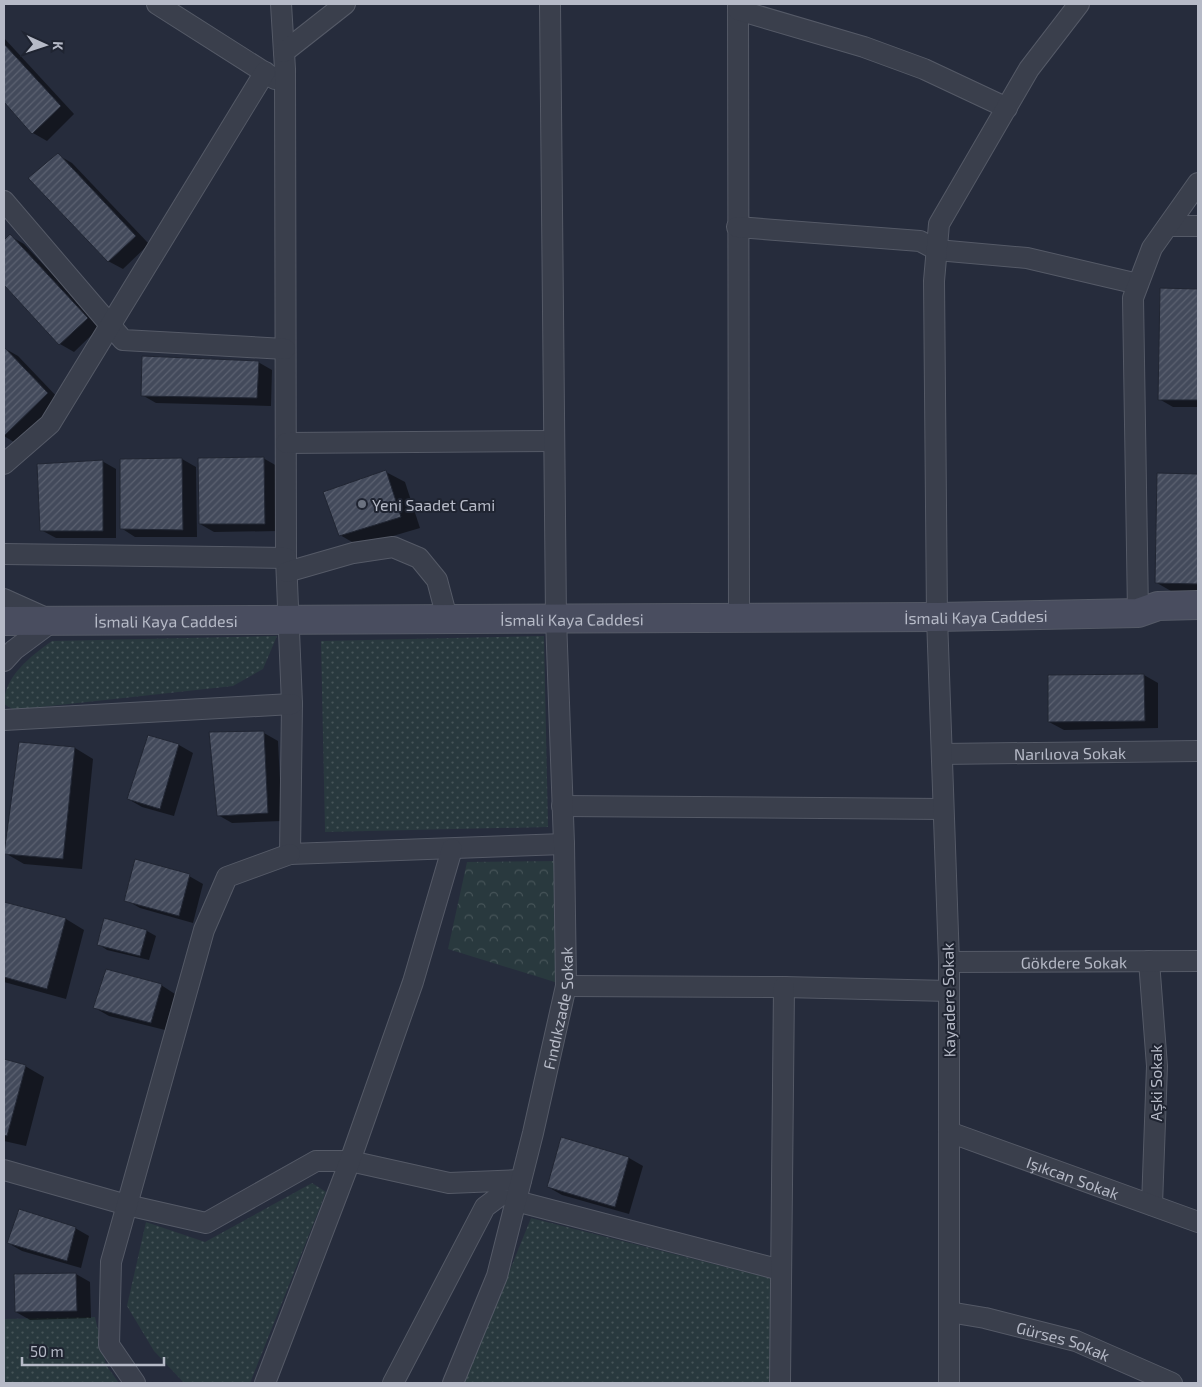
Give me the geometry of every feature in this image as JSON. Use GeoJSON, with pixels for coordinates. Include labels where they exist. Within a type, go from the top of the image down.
{"type":"FeatureCollection","features":[{"type":"Feature","properties":{"kind":"street"},"geometry":{"type":"LineString","coordinates":[[156,4],[285,85]]}},
{"type":"Feature","properties":{"kind":"street"},"geometry":{"type":"LineString","coordinates":[[281,4],[285,85],[286,565],[292,704],[290,854]]}},
{"type":"Feature","properties":{"kind":"street"},"geometry":{"type":"LineString","coordinates":[[284,52],[345,4]]}},
{"type":"Feature","properties":{"kind":"street","name":"Fındıkzade Sokak"},"geometry":{"type":"LineString","coordinates":[[453,1383],[497,1276],[566,986],[564,844],[556,618],[550,4]]}},
{"type":"Feature","properties":{"kind":"street","name":"Kayadere Sokak"},"geometry":{"type":"LineString","coordinates":[[949,1383],[949,991],[937,617],[934,281],[939,224],[1029,69],[1079,4]]}},
{"type":"Feature","properties":{"kind":"street"},"geometry":{"type":"LineString","coordinates":[[739,617],[738,7],[864,47],[924,70],[1007,108]]}},
{"type":"Feature","properties":{"kind":"street"},"geometry":{"type":"LineString","coordinates":[[4,464],[50,424],[265,72]]}},
{"type":"Feature","properties":{"kind":"street"},"geometry":{"type":"LineString","coordinates":[[1138,613],[1132,298],[1152,248],[1198,183]]}},
{"type":"Feature","properties":{"kind":"street"},"geometry":{"type":"LineString","coordinates":[[4,201],[112,324],[123,340],[285,349]]}},
{"type":"Feature","properties":{"kind":"street"},"geometry":{"type":"LineString","coordinates":[[737,226],[920,241],[937,250],[1027,258],[1138,284]]}},
{"type":"Feature","properties":{"kind":"street"},"geometry":{"type":"LineString","coordinates":[[1168,226],[1198,226]]}},
{"type":"Feature","properties":{"kind":"street"},"geometry":{"type":"LineString","coordinates":[[286,443],[554,441]]}},
{"type":"Feature","properties":{"kind":"street"},"geometry":{"type":"LineString","coordinates":[[4,554],[286,565],[393,547],[419,558],[437,580],[447,618]]}},
{"type":"Feature","properties":{"kind":"street"},"geometry":{"type":"LineString","coordinates":[[4,599],[53,621],[14,650],[4,661]]}},
{"type":"Feature","properties":{"kind":"street","name":"İsmali Kaya Caddesi"},"geometry":{"type":"LineString","coordinates":[[4,621],[937,617],[1138,613],[1158,606],[1198,605]]}},
{"type":"Feature","properties":{"kind":"street","name":"İsmali Kaya Caddesi"},"geometry":{"type":"LineString","coordinates":[[1138,613],[1158,623],[1198,622]]}},
{"type":"Feature","properties":{"kind":"street"},"geometry":{"type":"LineString","coordinates":[[4,720],[292,704]]}},
{"type":"Feature","properties":{"kind":"street","name":"Narılıova Sokak"},"geometry":{"type":"LineString","coordinates":[[942,754],[1198,752]]}},
{"type":"Feature","properties":{"kind":"street"},"geometry":{"type":"LineString","coordinates":[[562,806],[944,809]]}},
{"type":"Feature","properties":{"kind":"street"},"geometry":{"type":"LineString","coordinates":[[135,1383],[109,1345],[111,1262],[204,930],[227,877],[290,854],[564,844]]}},
{"type":"Feature","properties":{"kind":"street"},"geometry":{"type":"LineString","coordinates":[[265,1383],[350,1161],[413,982],[452,849]]}},
{"type":"Feature","properties":{"kind":"street","name":"Aşki Sokak"},"geometry":{"type":"LineString","coordinates":[[1149,961],[1157,1066],[1152,1205]]}},
{"type":"Feature","properties":{"kind":"street","name":"Gökdere Sokak"},"geometry":{"type":"LineString","coordinates":[[948,962],[1198,961]]}},
{"type":"Feature","properties":{"kind":"street"},"geometry":{"type":"LineString","coordinates":[[566,986],[784,987],[949,991]]}},
{"type":"Feature","properties":{"kind":"street"},"geometry":{"type":"LineString","coordinates":[[780,1383],[784,987]]}},
{"type":"Feature","properties":{"kind":"street","name":"Işıkcan Sokak"},"geometry":{"type":"LineString","coordinates":[[949,1132],[1198,1222]]}},
{"type":"Feature","properties":{"kind":"street"},"geometry":{"type":"LineString","coordinates":[[4,1170],[127,1204],[206,1223],[316,1161],[350,1161],[449,1183],[521,1180]]}},
{"type":"Feature","properties":{"kind":"street"},"geometry":{"type":"LineString","coordinates":[[392,1383],[486,1207],[521,1180]]}},
{"type":"Feature","properties":{"kind":"street"},"geometry":{"type":"LineString","coordinates":[[516,1202],[781,1270]]}},
{"type":"Feature","properties":{"kind":"street","name":"Gürses Sokak"},"geometry":{"type":"LineString","coordinates":[[949,1312],[985,1318],[1076,1341],[1172,1383]]}},
{"type":"Feature","properties":{"kind":"green space"},"geometry":{"type":"Polygon","coordinates":[[[277,636],[263,669],[233,686],[14,710],[4,704],[9,684],[20,668],[52,641],[277,636]]]}},
{"type":"Feature","properties":{"kind":"green space"},"geometry":{"type":"Polygon","coordinates":[[[544,636],[548,827],[325,832],[321,641],[544,636]]]}},
{"type":"Feature","properties":{"kind":"green space"},"geometry":{"type":"Polygon","coordinates":[[[562,861],[558,983],[448,949],[467,862],[562,861]]]}},
{"type":"Feature","properties":{"kind":"green space"},"geometry":{"type":"Polygon","coordinates":[[[312,1183],[326,1192],[250,1383],[184,1383],[154,1351],[127,1306],[146,1222],[205,1242],[312,1183]]]}},
{"type":"Feature","properties":{"kind":"green space"},"geometry":{"type":"Polygon","coordinates":[[[531,1218],[773,1279],[771,1383],[464,1383],[531,1218]]]}},
{"type":"Feature","properties":{"kind":"green space"},"geometry":{"type":"Polygon","coordinates":[[[95,1317],[106,1365],[119,1383],[4,1383],[4,1319],[95,1317]]]}},
{"type":"Feature","properties":{"kind":"building"},"geometry":{"type":"Polygon","coordinates":[[[4,44],[61,106],[32,134],[4,102],[4,44]]]}},
{"type":"Feature","properties":{"kind":"building"},"geometry":{"type":"Polygon","coordinates":[[[58,153],[136,236],[108,262],[28,178],[58,153]]]}},
{"type":"Feature","properties":{"kind":"building"},"geometry":{"type":"Polygon","coordinates":[[[10,234],[88,318],[59,345],[4,285],[4,240],[10,234]]]}},
{"type":"Feature","properties":{"kind":"building"},"geometry":{"type":"Polygon","coordinates":[[[1160,288],[1198,289],[1198,400],[1158,400],[1160,288]]]}},
{"type":"Feature","properties":{"kind":"building"},"geometry":{"type":"Polygon","coordinates":[[[4,347],[48,393],[4,436],[4,347]]]}},
{"type":"Feature","properties":{"kind":"building"},"geometry":{"type":"Polygon","coordinates":[[[142,356],[259,361],[257,398],[141,396],[142,356]]]}},
{"type":"Feature","properties":{"kind":"building"},"geometry":{"type":"Polygon","coordinates":[[[264,457],[265,524],[199,524],[198,458],[264,457]]]}},
{"type":"Feature","properties":{"kind":"building"},"geometry":{"type":"Polygon","coordinates":[[[182,458],[183,530],[120,529],[120,459],[182,458]]]}},
{"type":"Feature","properties":{"kind":"building"},"geometry":{"type":"Polygon","coordinates":[[[103,460],[103,531],[40,531],[37,464],[103,460]]]}},
{"type":"Feature","properties":{"kind":"building","name":"Yeni Saadet Cami"},"geometry":{"type":"Polygon","coordinates":[[[386,470],[401,517],[339,536],[323,492],[386,470]]]}},
{"type":"Feature","properties":{"kind":"building"},"geometry":{"type":"Polygon","coordinates":[[[1157,473],[1198,474],[1198,584],[1155,583],[1157,473]]]}},
{"type":"Feature","properties":{"kind":"building"},"geometry":{"type":"Polygon","coordinates":[[[1144,674],[1145,721],[1048,722],[1048,675],[1144,674]]]}},
{"type":"Feature","properties":{"kind":"building"},"geometry":{"type":"Polygon","coordinates":[[[264,731],[268,813],[217,816],[209,732],[264,731]]]}},
{"type":"Feature","properties":{"kind":"building"},"geometry":{"type":"Polygon","coordinates":[[[148,735],[179,744],[160,809],[127,799],[148,735]]]}},
{"type":"Feature","properties":{"kind":"building"},"geometry":{"type":"Polygon","coordinates":[[[19,742],[75,747],[63,859],[4,854],[19,742]]]}},
{"type":"Feature","properties":{"kind":"building"},"geometry":{"type":"Polygon","coordinates":[[[135,859],[190,874],[179,916],[124,901],[135,859]]]}},
{"type":"Feature","properties":{"kind":"building"},"geometry":{"type":"Polygon","coordinates":[[[4,902],[66,918],[47,989],[4,977],[4,902]]]}},
{"type":"Feature","properties":{"kind":"building"},"geometry":{"type":"Polygon","coordinates":[[[104,918],[147,930],[140,956],[97,945],[104,918]]]}},
{"type":"Feature","properties":{"kind":"building"},"geometry":{"type":"Polygon","coordinates":[[[106,969],[162,984],[151,1023],[93,1008],[106,969]]]}},
{"type":"Feature","properties":{"kind":"building"},"geometry":{"type":"Polygon","coordinates":[[[4,1059],[26,1065],[7,1136],[4,1135],[4,1059]]]}},
{"type":"Feature","properties":{"kind":"building"},"geometry":{"type":"Polygon","coordinates":[[[561,1137],[629,1157],[615,1207],[547,1187],[561,1137]]]}},
{"type":"Feature","properties":{"kind":"building"},"geometry":{"type":"Polygon","coordinates":[[[19,1209],[76,1227],[67,1261],[7,1243],[19,1209]]]}},
{"type":"Feature","properties":{"kind":"building"},"geometry":{"type":"Polygon","coordinates":[[[76,1273],[77,1311],[15,1312],[14,1274],[76,1273]]]}},
{"type":"Feature","properties":{"kind":"place","name":"Yeni Saadet Cami"},"geometry":{"type":"Point","coordinates":[362,504]}}]}
